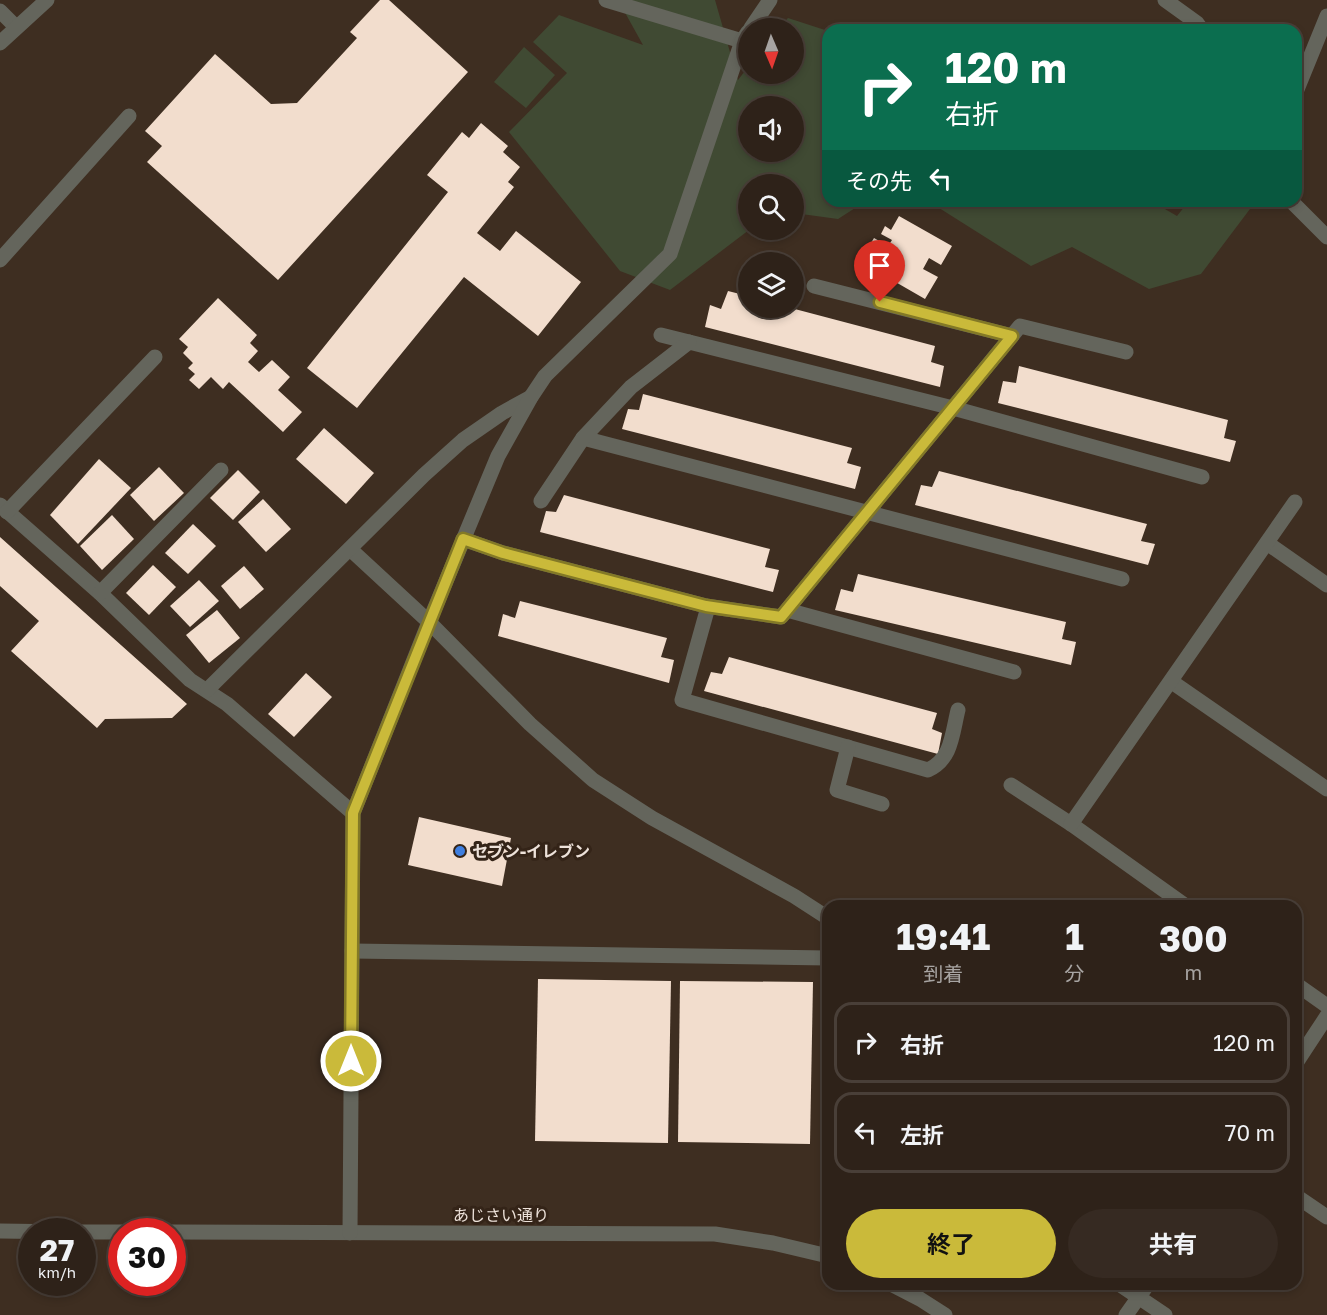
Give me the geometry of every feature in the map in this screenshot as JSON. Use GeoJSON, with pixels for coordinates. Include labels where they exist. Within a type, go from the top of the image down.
{"type":"FeatureCollection","features":[{"type":"Feature","properties":{"kind":"street"},"geometry":{"type":"LineString","coordinates":[[0,43],[46,0]]}},
{"type":"Feature","properties":{"kind":"street"},"geometry":{"type":"LineString","coordinates":[[606,0],[738,32]]}},
{"type":"Feature","properties":{"kind":"street"},"geometry":{"type":"LineString","coordinates":[[758,18],[770,0]]}},
{"type":"Feature","properties":{"kind":"street"},"geometry":{"type":"LineString","coordinates":[[1165,0],[1198,24]]}},
{"type":"Feature","properties":{"kind":"street"},"geometry":{"type":"LineString","coordinates":[[0,11],[16,27]]}},
{"type":"Feature","properties":{"kind":"street"},"geometry":{"type":"LineString","coordinates":[[1302,77],[1327,16]]}},
{"type":"Feature","properties":{"kind":"street"},"geometry":{"type":"LineString","coordinates":[[350,1233],[353,813],[498,456],[545,376],[670,254],[738,60]]}},
{"type":"Feature","properties":{"kind":"street"},"geometry":{"type":"LineString","coordinates":[[0,260],[129,116]]}},
{"type":"Feature","properties":{"kind":"street"},"geometry":{"type":"LineString","coordinates":[[1296,207],[1327,237]]}},
{"type":"Feature","properties":{"kind":"street"},"geometry":{"type":"LineString","coordinates":[[814,286],[1012,336]]}},
{"type":"Feature","properties":{"kind":"street"},"geometry":{"type":"LineString","coordinates":[[463,539],[503,553],[708,607],[781,617],[1020,326],[1126,352]]}},
{"type":"Feature","properties":{"kind":"street"},"geometry":{"type":"LineString","coordinates":[[661,335],[953,408],[1202,477]]}},
{"type":"Feature","properties":{"kind":"street"},"geometry":{"type":"LineString","coordinates":[[541,501],[583,438],[631,387],[689,342]]}},
{"type":"Feature","properties":{"kind":"street"},"geometry":{"type":"LineString","coordinates":[[155,357],[4,509],[100,593],[190,680],[227,704],[353,813]]}},
{"type":"Feature","properties":{"kind":"street"},"geometry":{"type":"LineString","coordinates":[[207,690],[424,475],[464,440],[502,413],[531,397]]}},
{"type":"Feature","properties":{"kind":"street"},"geometry":{"type":"LineString","coordinates":[[583,438],[1122,579]]}},
{"type":"Feature","properties":{"kind":"street"},"geometry":{"type":"LineString","coordinates":[[100,593],[221,470]]}},
{"type":"Feature","properties":{"kind":"street"},"geometry":{"type":"LineString","coordinates":[[1071,824],[1295,502]]}},
{"type":"Feature","properties":{"kind":"street"},"geometry":{"type":"LineString","coordinates":[[1267,543],[1327,585]]}},
{"type":"Feature","properties":{"kind":"street"},"geometry":{"type":"LineString","coordinates":[[350,549],[429,622],[530,724],[593,780],[652,818],[794,896],[822,914]]}},
{"type":"Feature","properties":{"kind":"street"},"geometry":{"type":"LineString","coordinates":[[708,607],[682,700],[928,770],[938,766],[946,757],[958,710]]}},
{"type":"Feature","properties":{"kind":"street"},"geometry":{"type":"LineString","coordinates":[[787,610],[1014,672]]}},
{"type":"Feature","properties":{"kind":"street"},"geometry":{"type":"LineString","coordinates":[[1172,681],[1327,789]]}},
{"type":"Feature","properties":{"kind":"street"},"geometry":{"type":"LineString","coordinates":[[848,747],[837,790],[882,804]]}},
{"type":"Feature","properties":{"kind":"street"},"geometry":{"type":"LineString","coordinates":[[1011,785],[1071,824],[1178,900]]}},
{"type":"Feature","properties":{"kind":"street"},"geometry":{"type":"LineString","coordinates":[[352,951],[822,958]]}},
{"type":"Feature","properties":{"kind":"street"},"geometry":{"type":"LineString","coordinates":[[1302,988],[1327,1006]]}},
{"type":"Feature","properties":{"kind":"street"},"geometry":{"type":"LineString","coordinates":[[1302,1053],[1327,1016]]}},
{"type":"Feature","properties":{"kind":"street"},"geometry":{"type":"LineString","coordinates":[[1302,1200],[1327,1217]]}},
{"type":"Feature","properties":{"kind":"street"},"geometry":{"type":"LineString","coordinates":[[0,1231],[18,1231]]}},
{"type":"Feature","properties":{"kind":"street","name":"あじさい通り"},"geometry":{"type":"LineString","coordinates":[[186,1232],[715,1234],[773,1243],[822,1255]]}},
{"type":"Feature","properties":{"kind":"street"},"geometry":{"type":"LineString","coordinates":[[903,1290],[945,1315]]}},
{"type":"Feature","properties":{"kind":"street"},"geometry":{"type":"LineString","coordinates":[[1128,1290],[1165,1315]]}},
{"type":"Feature","properties":{"kind":"street"},"geometry":{"type":"LineString","coordinates":[[1126,1315],[1144,1290]]}},
{"type":"Feature","properties":{"kind":"green space"},"geometry":{"type":"Polygon","coordinates":[[[618,0],[715,0],[738,84],[804,84],[804,23],[822,29],[822,207],[857,207],[838,219],[804,214],[804,174],[738,174],[738,238],[670,290],[620,271],[509,132],[567,73],[533,42],[559,15],[643,45],[618,0]]]}},
{"type":"Feature","properties":{"kind":"green space"},"geometry":{"type":"Polygon","coordinates":[[[524,47],[555,75],[526,108],[494,82],[524,47]]]}},
{"type":"Feature","properties":{"kind":"green space"},"geometry":{"type":"Polygon","coordinates":[[[938,207],[1161,207],[1177,216],[1184,207],[1251,207],[1201,274],[1149,289],[1072,247],[1031,266],[938,207]]]}},
{"type":"Feature","properties":{"kind":"building"},"geometry":{"type":"Polygon","coordinates":[[[380,0],[389,0],[468,72],[278,280],[147,162],[162,146],[145,131],[215,54],[271,104],[297,103],[357,38],[350,32],[380,0]]]}},
{"type":"Feature","properties":{"kind":"building"},"geometry":{"type":"Polygon","coordinates":[[[481,123],[508,146],[503,152],[520,167],[508,182],[514,187],[477,233],[500,251],[516,231],[581,282],[538,336],[464,277],[357,408],[307,368],[448,192],[427,175],[462,132],[469,138],[481,123]]]}},
{"type":"Feature","properties":{"kind":"building"},"geometry":{"type":"Polygon","coordinates":[[[899,216],[952,246],[941,265],[929,258],[923,269],[938,277],[925,299],[866,265],[874,251],[868,248],[874,238],[888,246],[892,240],[881,234],[885,226],[891,230],[899,216]]]}},
{"type":"Feature","properties":{"kind":"building"},"geometry":{"type":"Polygon","coordinates":[[[728,291],[738,294],[738,318],[804,318],[804,311],[935,346],[931,362],[944,366],[940,387],[705,327],[710,305],[721,309],[728,291]]]}},
{"type":"Feature","properties":{"kind":"building"},"geometry":{"type":"Polygon","coordinates":[[[218,298],[257,335],[250,343],[258,351],[248,362],[259,372],[272,360],[290,377],[278,390],[302,412],[283,432],[229,382],[223,389],[211,377],[199,389],[189,380],[195,374],[188,368],[193,363],[183,353],[188,347],[179,339],[218,298]]]}},
{"type":"Feature","properties":{"kind":"building"},"geometry":{"type":"Polygon","coordinates":[[[1019,366],[1228,420],[1224,438],[1236,441],[1230,462],[998,403],[1003,381],[1016,383],[1019,366]]]}},
{"type":"Feature","properties":{"kind":"building"},"geometry":{"type":"Polygon","coordinates":[[[643,394],[852,448],[847,463],[861,467],[855,489],[622,429],[628,409],[639,410],[643,394]]]}},
{"type":"Feature","properties":{"kind":"building"},"geometry":{"type":"Polygon","coordinates":[[[324,428],[374,473],[346,504],[296,459],[324,428]]]}},
{"type":"Feature","properties":{"kind":"building"},"geometry":{"type":"Polygon","coordinates":[[[99,459],[131,488],[78,544],[50,515],[99,459]]]}},
{"type":"Feature","properties":{"kind":"building"},"geometry":{"type":"Polygon","coordinates":[[[159,467],[184,493],[154,521],[130,495],[159,467]]]}},
{"type":"Feature","properties":{"kind":"building"},"geometry":{"type":"Polygon","coordinates":[[[238,470],[260,492],[233,520],[210,498],[238,470]]]}},
{"type":"Feature","properties":{"kind":"building"},"geometry":{"type":"Polygon","coordinates":[[[939,471],[1147,524],[1141,541],[1155,544],[1148,565],[915,505],[921,485],[932,487],[939,471]]]}},
{"type":"Feature","properties":{"kind":"building"},"geometry":{"type":"Polygon","coordinates":[[[564,495],[770,549],[765,567],[779,570],[773,592],[540,532],[546,511],[556,512],[564,495]]]}},
{"type":"Feature","properties":{"kind":"building"},"geometry":{"type":"Polygon","coordinates":[[[263,499],[291,529],[266,552],[238,522],[263,499]]]}},
{"type":"Feature","properties":{"kind":"building"},"geometry":{"type":"Polygon","coordinates":[[[112,515],[134,539],[102,570],[80,546],[112,515]]]}},
{"type":"Feature","properties":{"kind":"building"},"geometry":{"type":"Polygon","coordinates":[[[193,524],[216,546],[188,574],[165,553],[193,524]]]}},
{"type":"Feature","properties":{"kind":"building"},"geometry":{"type":"Polygon","coordinates":[[[0,537],[187,704],[172,718],[105,719],[97,728],[11,651],[39,621],[0,586],[0,537]]]}},
{"type":"Feature","properties":{"kind":"building"},"geometry":{"type":"Polygon","coordinates":[[[153,565],[176,587],[149,615],[126,593],[153,565]]]}},
{"type":"Feature","properties":{"kind":"building"},"geometry":{"type":"Polygon","coordinates":[[[244,566],[264,589],[240,609],[221,586],[244,566]]]}},
{"type":"Feature","properties":{"kind":"building"},"geometry":{"type":"Polygon","coordinates":[[[858,574],[1066,622],[1062,639],[1076,642],[1071,665],[835,610],[841,589],[853,592],[858,574]]]}},
{"type":"Feature","properties":{"kind":"building"},"geometry":{"type":"Polygon","coordinates":[[[199,580],[219,601],[190,627],[170,606],[199,580]]]}},
{"type":"Feature","properties":{"kind":"building"},"geometry":{"type":"Polygon","coordinates":[[[520,601],[667,638],[661,657],[674,660],[669,683],[498,636],[503,614],[515,618],[520,601]]]}},
{"type":"Feature","properties":{"kind":"building"},"geometry":{"type":"Polygon","coordinates":[[[217,610],[240,638],[209,663],[186,635],[217,610]]]}},
{"type":"Feature","properties":{"kind":"building"},"geometry":{"type":"Polygon","coordinates":[[[729,657],[937,713],[932,729],[942,733],[938,754],[704,691],[711,672],[722,674],[729,657]]]}},
{"type":"Feature","properties":{"kind":"building"},"geometry":{"type":"Polygon","coordinates":[[[306,673],[332,697],[294,737],[268,714],[306,673]]]}},
{"type":"Feature","properties":{"kind":"building","name":"セブン-イレブン"},"geometry":{"type":"Polygon","coordinates":[[[419,817],[511,838],[502,886],[408,865],[419,817]]]}},
{"type":"Feature","properties":{"kind":"building"},"geometry":{"type":"Polygon","coordinates":[[[538,979],[671,981],[668,1143],[535,1141],[538,979]]]}},
{"type":"Feature","properties":{"kind":"building"},"geometry":{"type":"Polygon","coordinates":[[[680,981],[813,982],[810,1144],[678,1142],[680,981]]]}},
{"type":"Feature","properties":{"kind":"place","name":"セブン-イレブン"},"geometry":{"type":"Point","coordinates":[460,851]}},
{"type":"Feature","properties":{"kind":"route"},"geometry":{"type":"LineString","coordinates":[[351,1061],[353,813],[463,539],[503,553],[706,606],[781,617],[1012,336],[880,302]]}}]}
